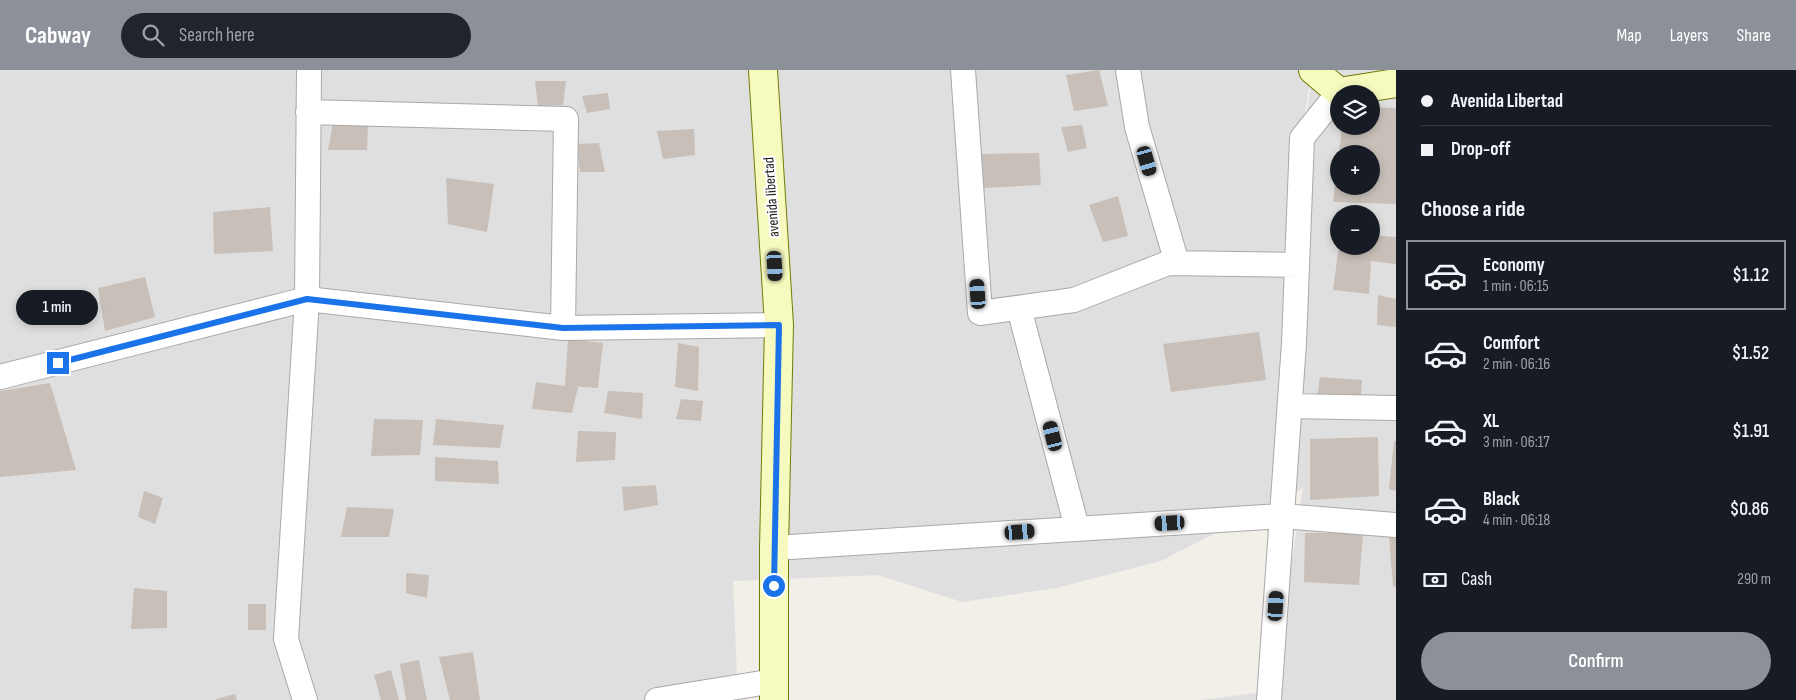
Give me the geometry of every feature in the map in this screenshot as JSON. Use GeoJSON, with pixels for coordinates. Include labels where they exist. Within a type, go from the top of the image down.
{"type":"FeatureCollection","features":[{"type":"Feature","properties":{"kind":"main road","name":"avenida libertad"},"geometry":{"type":"LineString","coordinates":[[763,70],[779,325]]}},
{"type":"Feature","properties":{"kind":"main road"},"geometry":{"type":"LineString","coordinates":[[1313,70],[1331,85]]}},
{"type":"Feature","properties":{"kind":"main road"},"geometry":{"type":"LineString","coordinates":[[1380,86],[1396,83]]}},
{"type":"Feature","properties":{"kind":"main road"},"geometry":{"type":"LineString","coordinates":[[774,691],[774,548],[779,325]]}},
{"type":"Feature","properties":{"kind":"street"},"geometry":{"type":"LineString","coordinates":[[305,700],[286,639],[307,299],[309,70]]}},
{"type":"Feature","properties":{"kind":"street"},"geometry":{"type":"LineString","coordinates":[[963,70],[980,313],[1074,300],[1168,263],[1297,265]]}},
{"type":"Feature","properties":{"kind":"street"},"geometry":{"type":"LineString","coordinates":[[1128,70],[1137,127],[1177,263]]}},
{"type":"Feature","properties":{"kind":"street"},"geometry":{"type":"LineString","coordinates":[[1269,700],[1290,406],[1302,138],[1330,103]]}},
{"type":"Feature","properties":{"kind":"street"},"geometry":{"type":"LineString","coordinates":[[308,112],[566,119],[563,328]]}},
{"type":"Feature","properties":{"kind":"street"},"geometry":{"type":"LineString","coordinates":[[0,377],[307,299],[563,328],[779,325]]}},
{"type":"Feature","properties":{"kind":"street"},"geometry":{"type":"LineString","coordinates":[[1019,308],[1077,528]]}},
{"type":"Feature","properties":{"kind":"street"},"geometry":{"type":"LineString","coordinates":[[1290,406],[1396,408]]}},
{"type":"Feature","properties":{"kind":"street"},"geometry":{"type":"LineString","coordinates":[[774,548],[1282,516],[1396,524]]}},
{"type":"Feature","properties":{"kind":"street"},"geometry":{"type":"LineString","coordinates":[[656,700],[774,691]]}},
{"type":"Feature","properties":{"kind":"shaded area"},"geometry":{"type":"Polygon","coordinates":[[[0,70],[1312,70],[1301,136],[1303,137],[1313,70],[1396,70],[1396,700],[1201,700],[1272,691],[1303,488],[1161,561],[1056,588],[962,602],[878,575],[733,581],[738,700],[0,700],[0,70]]]}},
{"type":"Feature","properties":{"kind":"building"},"geometry":{"type":"Polygon","coordinates":[[[1099,70],[1108,106],[1074,111],[1066,75],[1099,70]]]}},
{"type":"Feature","properties":{"kind":"building"},"geometry":{"type":"Polygon","coordinates":[[[535,81],[566,81],[563,105],[538,106],[535,81]]]}},
{"type":"Feature","properties":{"kind":"building"},"geometry":{"type":"Polygon","coordinates":[[[608,93],[610,109],[587,113],[582,96],[608,93]]]}},
{"type":"Feature","properties":{"kind":"building"},"geometry":{"type":"Polygon","coordinates":[[[1380,107],[1396,108],[1396,204],[1333,202],[1334,195],[1380,195],[1380,145],[1340,145],[1341,135],[1380,135],[1380,107]]]}},
{"type":"Feature","properties":{"kind":"building"},"geometry":{"type":"Polygon","coordinates":[[[333,123],[368,125],[367,150],[328,150],[333,123]]]}},
{"type":"Feature","properties":{"kind":"building"},"geometry":{"type":"Polygon","coordinates":[[[1082,125],[1087,148],[1068,152],[1061,127],[1082,125]]]}},
{"type":"Feature","properties":{"kind":"building"},"geometry":{"type":"Polygon","coordinates":[[[694,129],[695,155],[663,159],[657,131],[694,129]]]}},
{"type":"Feature","properties":{"kind":"building"},"geometry":{"type":"Polygon","coordinates":[[[599,143],[605,172],[580,172],[577,144],[599,143]]]}},
{"type":"Feature","properties":{"kind":"building"},"geometry":{"type":"Polygon","coordinates":[[[1039,153],[1041,185],[983,188],[981,154],[1039,153]]]}},
{"type":"Feature","properties":{"kind":"building"},"geometry":{"type":"Polygon","coordinates":[[[446,178],[494,184],[487,232],[448,224],[446,178]]]}},
{"type":"Feature","properties":{"kind":"building"},"geometry":{"type":"Polygon","coordinates":[[[1118,196],[1128,236],[1103,242],[1089,205],[1118,196]]]}},
{"type":"Feature","properties":{"kind":"building"},"geometry":{"type":"Polygon","coordinates":[[[270,207],[273,251],[214,254],[213,212],[270,207]]]}},
{"type":"Feature","properties":{"kind":"building"},"geometry":{"type":"Polygon","coordinates":[[[1380,236],[1396,237],[1396,264],[1371,261],[1369,294],[1333,290],[1338,255],[1380,255],[1380,236]]]}},
{"type":"Feature","properties":{"kind":"building"},"geometry":{"type":"Polygon","coordinates":[[[145,277],[155,317],[105,331],[98,288],[145,277]]]}},
{"type":"Feature","properties":{"kind":"building"},"geometry":{"type":"Polygon","coordinates":[[[1378,295],[1396,299],[1396,327],[1377,325],[1378,295]]]}},
{"type":"Feature","properties":{"kind":"building"},"geometry":{"type":"Polygon","coordinates":[[[1259,332],[1266,380],[1171,392],[1163,344],[1259,332]]]}},
{"type":"Feature","properties":{"kind":"building"},"geometry":{"type":"Polygon","coordinates":[[[568,339],[603,343],[598,388],[570,386],[578,387],[572,413],[532,409],[536,382],[565,386],[568,339]]]}},
{"type":"Feature","properties":{"kind":"building"},"geometry":{"type":"Polygon","coordinates":[[[678,343],[699,347],[698,391],[675,387],[678,343]]]}},
{"type":"Feature","properties":{"kind":"building"},"geometry":{"type":"Polygon","coordinates":[[[1320,377],[1362,380],[1361,398],[1317,398],[1320,377]]]}},
{"type":"Feature","properties":{"kind":"building"},"geometry":{"type":"Polygon","coordinates":[[[50,383],[76,470],[0,477],[0,391],[50,383]]]}},
{"type":"Feature","properties":{"kind":"building"},"geometry":{"type":"Polygon","coordinates":[[[608,391],[643,393],[642,419],[604,413],[608,391]]]}},
{"type":"Feature","properties":{"kind":"building"},"geometry":{"type":"Polygon","coordinates":[[[681,399],[703,401],[701,421],[676,419],[681,399]]]}},
{"type":"Feature","properties":{"kind":"building"},"geometry":{"type":"Polygon","coordinates":[[[374,419],[423,420],[420,455],[371,456],[374,419]]]}},
{"type":"Feature","properties":{"kind":"building"},"geometry":{"type":"Polygon","coordinates":[[[436,419],[504,425],[500,448],[433,445],[436,419]]]}},
{"type":"Feature","properties":{"kind":"building"},"geometry":{"type":"Polygon","coordinates":[[[578,431],[616,432],[615,460],[576,462],[578,431]]]}},
{"type":"Feature","properties":{"kind":"building"},"geometry":{"type":"Polygon","coordinates":[[[1378,437],[1379,496],[1310,500],[1310,439],[1378,437]]]}},
{"type":"Feature","properties":{"kind":"building"},"geometry":{"type":"Polygon","coordinates":[[[1394,441],[1396,441],[1396,491],[1389,489],[1394,441]]]}},
{"type":"Feature","properties":{"kind":"building"},"geometry":{"type":"Polygon","coordinates":[[[435,457],[498,461],[499,484],[435,481],[435,457]]]}},
{"type":"Feature","properties":{"kind":"building"},"geometry":{"type":"Polygon","coordinates":[[[656,485],[658,505],[624,511],[622,487],[656,485]]]}},
{"type":"Feature","properties":{"kind":"building"},"geometry":{"type":"Polygon","coordinates":[[[144,491],[163,498],[155,524],[138,517],[144,491]]]}},
{"type":"Feature","properties":{"kind":"building"},"geometry":{"type":"Polygon","coordinates":[[[347,507],[394,509],[389,537],[341,537],[347,507]]]}},
{"type":"Feature","properties":{"kind":"building"},"geometry":{"type":"Polygon","coordinates":[[[1305,533],[1363,533],[1359,585],[1304,582],[1305,533]]]}},
{"type":"Feature","properties":{"kind":"building"},"geometry":{"type":"Polygon","coordinates":[[[1389,535],[1396,536],[1396,587],[1393,586],[1389,535]]]}},
{"type":"Feature","properties":{"kind":"building"},"geometry":{"type":"Polygon","coordinates":[[[406,573],[429,575],[427,598],[406,593],[406,573]]]}},
{"type":"Feature","properties":{"kind":"building"},"geometry":{"type":"Polygon","coordinates":[[[134,588],[167,591],[167,628],[131,629],[134,588]]]}},
{"type":"Feature","properties":{"kind":"building"},"geometry":{"type":"Polygon","coordinates":[[[248,604],[266,604],[266,630],[248,630],[248,604]]]}},
{"type":"Feature","properties":{"kind":"building"},"geometry":{"type":"Polygon","coordinates":[[[473,652],[480,700],[450,700],[439,657],[473,652]]]}},
{"type":"Feature","properties":{"kind":"building"},"geometry":{"type":"Polygon","coordinates":[[[419,660],[427,700],[406,700],[400,664],[419,660]]]}},
{"type":"Feature","properties":{"kind":"building"},"geometry":{"type":"Polygon","coordinates":[[[391,670],[399,700],[381,700],[374,675],[391,670]]]}},
{"type":"Feature","properties":{"kind":"building"},"geometry":{"type":"Polygon","coordinates":[[[235,694],[237,700],[216,700],[216,699],[235,694]]]}},
{"type":"Feature","properties":{"kind":"route"},"geometry":{"type":"LineString","coordinates":[[58,363],[307,299],[563,328],[779,325],[774,586]]}}]}
